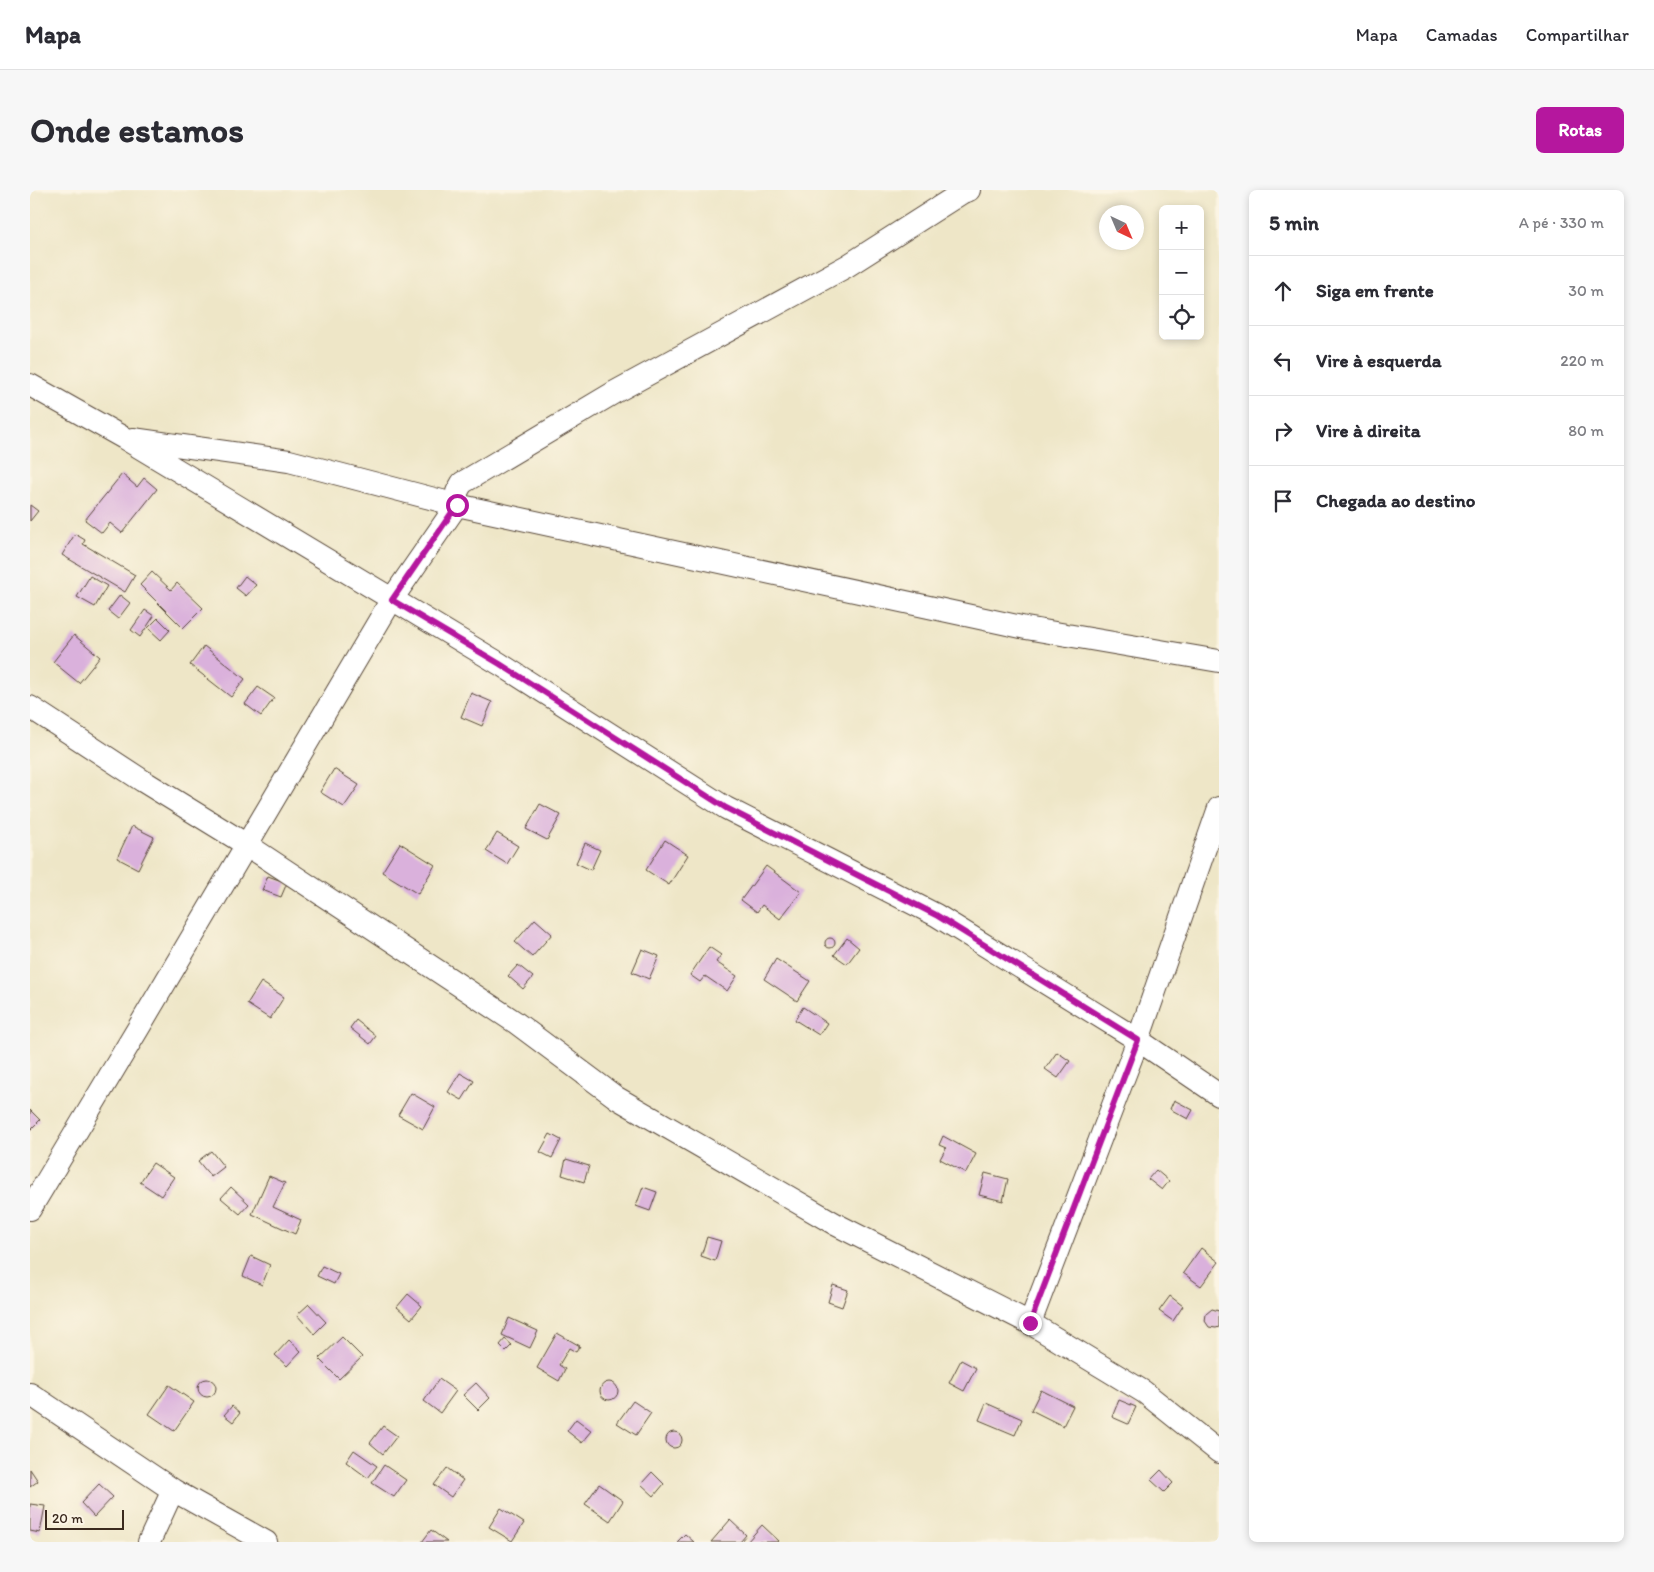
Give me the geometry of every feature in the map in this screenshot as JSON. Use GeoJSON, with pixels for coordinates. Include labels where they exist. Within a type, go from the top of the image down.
{"type":"FeatureCollection","features":[{"type":"Feature","properties":{"kind":"street"},"geometry":{"type":"LineString","coordinates":[[30,1209],[392,600],[457,505],[457,492],[462,483],[615,392],[847,266],[969,190]]}},
{"type":"Feature","properties":{"kind":"street"},"geometry":{"type":"LineString","coordinates":[[30,385],[124,438],[500,664],[726,808],[936,915],[1138,1040],[1219,1095]]}},
{"type":"Feature","properties":{"kind":"street"},"geometry":{"type":"LineString","coordinates":[[124,438],[289,461],[457,505],[1026,628],[1219,661]]}},
{"type":"Feature","properties":{"kind":"street"},"geometry":{"type":"LineString","coordinates":[[30,707],[143,781],[246,845],[515,1022],[617,1098],[837,1225],[1030,1323],[1144,1392],[1219,1452]]}},
{"type":"Feature","properties":{"kind":"street"},"geometry":{"type":"LineString","coordinates":[[1030,1323],[1138,1040],[1219,808]]}},
{"type":"Feature","properties":{"kind":"street"},"geometry":{"type":"LineString","coordinates":[[30,1394],[174,1490],[266,1542]]}},
{"type":"Feature","properties":{"kind":"street"},"geometry":{"type":"LineString","coordinates":[[148,1542],[174,1490]]}},
{"type":"Feature","properties":{"kind":"building"},"geometry":{"type":"Polygon","coordinates":[[[122,474],[137,487],[144,478],[157,489],[122,533],[110,523],[102,533],[85,520],[122,474]]]}},
{"type":"Feature","properties":{"kind":"building"},"geometry":{"type":"Polygon","coordinates":[[[30,505],[38,511],[30,521],[30,505]]]}},
{"type":"Feature","properties":{"kind":"building"},"geometry":{"type":"Polygon","coordinates":[[[75,534],[85,540],[83,544],[135,575],[125,592],[62,555],[75,534]]]}},
{"type":"Feature","properties":{"kind":"building"},"geometry":{"type":"Polygon","coordinates":[[[152,572],[171,590],[177,583],[203,608],[183,628],[140,585],[152,572]]]}},
{"type":"Feature","properties":{"kind":"building"},"geometry":{"type":"Polygon","coordinates":[[[90,576],[107,586],[95,607],[77,597],[90,576]]]}},
{"type":"Feature","properties":{"kind":"building"},"geometry":{"type":"Polygon","coordinates":[[[245,576],[256,585],[246,596],[236,588],[245,576]]]}},
{"type":"Feature","properties":{"kind":"building"},"geometry":{"type":"Polygon","coordinates":[[[120,595],[130,603],[118,619],[108,611],[120,595]]]}},
{"type":"Feature","properties":{"kind":"building"},"geometry":{"type":"Polygon","coordinates":[[[145,610],[154,616],[140,637],[131,630],[145,610]]]}},
{"type":"Feature","properties":{"kind":"building"},"geometry":{"type":"Polygon","coordinates":[[[158,618],[170,630],[161,640],[148,628],[158,618]]]}},
{"type":"Feature","properties":{"kind":"building"},"geometry":{"type":"Polygon","coordinates":[[[74,635],[100,657],[79,683],[53,662],[74,635]]]}},
{"type":"Feature","properties":{"kind":"building"},"geometry":{"type":"Polygon","coordinates":[[[204,646],[245,679],[231,697],[190,665],[204,646]]]}},
{"type":"Feature","properties":{"kind":"building"},"geometry":{"type":"Polygon","coordinates":[[[258,687],[274,698],[261,716],[245,704],[258,687]]]}},
{"type":"Feature","properties":{"kind":"building"},"geometry":{"type":"Polygon","coordinates":[[[471,693],[492,702],[482,726],[461,717],[471,693]]]}},
{"type":"Feature","properties":{"kind":"building"},"geometry":{"type":"Polygon","coordinates":[[[334,769],[359,785],[344,807],[320,792],[334,769]]]}},
{"type":"Feature","properties":{"kind":"building"},"geometry":{"type":"Polygon","coordinates":[[[540,804],[561,815],[547,840],[526,829],[540,804]]]}},
{"type":"Feature","properties":{"kind":"building"},"geometry":{"type":"Polygon","coordinates":[[[132,826],[154,837],[138,869],[117,858],[132,826]]]}},
{"type":"Feature","properties":{"kind":"building"},"geometry":{"type":"Polygon","coordinates":[[[497,833],[518,846],[507,864],[486,851],[497,833]]]}},
{"type":"Feature","properties":{"kind":"building"},"geometry":{"type":"Polygon","coordinates":[[[665,840],[688,855],[669,885],[646,870],[665,840]]]}},
{"type":"Feature","properties":{"kind":"building"},"geometry":{"type":"Polygon","coordinates":[[[400,843],[435,865],[418,894],[382,872],[400,843]]]}},
{"type":"Feature","properties":{"kind":"building"},"geometry":{"type":"Polygon","coordinates":[[[585,843],[600,850],[591,870],[576,863],[585,843]]]}},
{"type":"Feature","properties":{"kind":"building"},"geometry":{"type":"Polygon","coordinates":[[[766,866],[801,892],[780,919],[762,905],[757,912],[741,900],[766,866]]]}},
{"type":"Feature","properties":{"kind":"building"},"geometry":{"type":"Polygon","coordinates":[[[268,876],[287,883],[281,897],[262,890],[268,876]]]}},
{"type":"Feature","properties":{"kind":"building"},"geometry":{"type":"Polygon","coordinates":[[[535,919],[552,934],[532,957],[515,942],[535,919]]]}},
{"type":"Feature","properties":{"kind":"building"},"geometry":{"type":"Polygon","coordinates":[[[828,938],[832,938],[835,943],[834,947],[828,948],[825,945],[825,941],[828,938]]]}},
{"type":"Feature","properties":{"kind":"building"},"geometry":{"type":"Polygon","coordinates":[[[847,938],[859,948],[847,964],[834,955],[847,938]]]}},
{"type":"Feature","properties":{"kind":"building"},"geometry":{"type":"Polygon","coordinates":[[[709,947],[721,955],[716,962],[737,976],[727,991],[705,976],[700,982],[690,975],[709,947]]]}},
{"type":"Feature","properties":{"kind":"building"},"geometry":{"type":"Polygon","coordinates":[[[642,949],[659,956],[649,979],[632,972],[642,949]]]}},
{"type":"Feature","properties":{"kind":"building"},"geometry":{"type":"Polygon","coordinates":[[[776,959],[810,981],[797,1001],[764,979],[776,959]]]}},
{"type":"Feature","properties":{"kind":"building"},"geometry":{"type":"Polygon","coordinates":[[[518,965],[533,977],[523,989],[508,976],[518,965]]]}},
{"type":"Feature","properties":{"kind":"building"},"geometry":{"type":"Polygon","coordinates":[[[261,982],[284,997],[270,1019],[247,1004],[261,982]]]}},
{"type":"Feature","properties":{"kind":"building"},"geometry":{"type":"Polygon","coordinates":[[[803,1007],[827,1023],[819,1035],[795,1020],[803,1007]]]}},
{"type":"Feature","properties":{"kind":"building"},"geometry":{"type":"Polygon","coordinates":[[[356,1020],[376,1036],[370,1044],[350,1028],[356,1020]]]}},
{"type":"Feature","properties":{"kind":"building"},"geometry":{"type":"Polygon","coordinates":[[[1057,1052],[1070,1061],[1058,1078],[1045,1069],[1057,1052]]]}},
{"type":"Feature","properties":{"kind":"building"},"geometry":{"type":"Polygon","coordinates":[[[460,1073],[474,1081],[462,1100],[448,1092],[460,1073]]]}},
{"type":"Feature","properties":{"kind":"building"},"geometry":{"type":"Polygon","coordinates":[[[411,1093],[435,1107],[423,1129],[398,1115],[411,1093]]]}},
{"type":"Feature","properties":{"kind":"building"},"geometry":{"type":"Polygon","coordinates":[[[1174,1100],[1193,1110],[1188,1119],[1170,1109],[1174,1100]]]}},
{"type":"Feature","properties":{"kind":"building"},"geometry":{"type":"Polygon","coordinates":[[[30,1110],[40,1120],[30,1130],[30,1110]]]}},
{"type":"Feature","properties":{"kind":"building"},"geometry":{"type":"Polygon","coordinates":[[[550,1134],[561,1140],[552,1158],[540,1152],[550,1134]]]}},
{"type":"Feature","properties":{"kind":"building"},"geometry":{"type":"Polygon","coordinates":[[[943,1136],[976,1154],[966,1173],[940,1159],[946,1148],[939,1145],[943,1136]]]}},
{"type":"Feature","properties":{"kind":"building"},"geometry":{"type":"Polygon","coordinates":[[[211,1151],[224,1167],[211,1177],[198,1161],[211,1151]]]}},
{"type":"Feature","properties":{"kind":"building"},"geometry":{"type":"Polygon","coordinates":[[[566,1159],[589,1166],[584,1182],[562,1175],[566,1159]]]}},
{"type":"Feature","properties":{"kind":"building"},"geometry":{"type":"Polygon","coordinates":[[[153,1163],[174,1177],[161,1196],[140,1182],[153,1163]]]}},
{"type":"Feature","properties":{"kind":"building"},"geometry":{"type":"Polygon","coordinates":[[[1156,1170],[1169,1181],[1162,1190],[1148,1179],[1156,1170]]]}},
{"type":"Feature","properties":{"kind":"building"},"geometry":{"type":"Polygon","coordinates":[[[985,1173],[1008,1179],[1003,1201],[979,1195],[985,1173]]]}},
{"type":"Feature","properties":{"kind":"building"},"geometry":{"type":"Polygon","coordinates":[[[269,1176],[285,1183],[273,1207],[301,1220],[295,1234],[252,1214],[269,1176]]]}},
{"type":"Feature","properties":{"kind":"building"},"geometry":{"type":"Polygon","coordinates":[[[231,1187],[249,1204],[240,1214],[221,1198],[231,1187]]]}},
{"type":"Feature","properties":{"kind":"building"},"geometry":{"type":"Polygon","coordinates":[[[643,1187],[657,1192],[650,1211],[636,1206],[643,1187]]]}},
{"type":"Feature","properties":{"kind":"building"},"geometry":{"type":"Polygon","coordinates":[[[707,1237],[721,1241],[715,1261],[701,1256],[707,1237]]]}},
{"type":"Feature","properties":{"kind":"building"},"geometry":{"type":"Polygon","coordinates":[[[1201,1248],[1219,1262],[1201,1286],[1183,1273],[1201,1248]]]}},
{"type":"Feature","properties":{"kind":"building"},"geometry":{"type":"Polygon","coordinates":[[[251,1256],[270,1265],[262,1285],[243,1276],[251,1256]]]}},
{"type":"Feature","properties":{"kind":"building"},"geometry":{"type":"Polygon","coordinates":[[[322,1266],[339,1274],[334,1284],[317,1276],[322,1266]]]}},
{"type":"Feature","properties":{"kind":"building"},"geometry":{"type":"Polygon","coordinates":[[[833,1285],[848,1290],[842,1307],[828,1302],[833,1285]]]}},
{"type":"Feature","properties":{"kind":"building"},"geometry":{"type":"Polygon","coordinates":[[[408,1294],[422,1306],[411,1319],[397,1307],[408,1294]]]}},
{"type":"Feature","properties":{"kind":"building"},"geometry":{"type":"Polygon","coordinates":[[[1170,1296],[1183,1306],[1173,1321],[1159,1311],[1170,1296]]]}},
{"type":"Feature","properties":{"kind":"building"},"geometry":{"type":"Polygon","coordinates":[[[309,1304],[326,1322],[314,1334],[297,1315],[309,1304]]]}},
{"type":"Feature","properties":{"kind":"building"},"geometry":{"type":"Polygon","coordinates":[[[1212,1309],[1219,1311],[1219,1327],[1216,1328],[1209,1327],[1205,1321],[1206,1314],[1212,1309]]]}},
{"type":"Feature","properties":{"kind":"building"},"geometry":{"type":"Polygon","coordinates":[[[509,1318],[538,1331],[530,1348],[502,1335],[509,1318]]]}},
{"type":"Feature","properties":{"kind":"building"},"geometry":{"type":"Polygon","coordinates":[[[557,1333],[580,1346],[576,1352],[569,1348],[559,1365],[565,1369],[559,1381],[537,1368],[557,1333]]]}},
{"type":"Feature","properties":{"kind":"building"},"geometry":{"type":"Polygon","coordinates":[[[342,1337],[362,1357],[339,1379],[319,1359],[342,1337]]]}},
{"type":"Feature","properties":{"kind":"building"},"geometry":{"type":"Polygon","coordinates":[[[505,1339],[512,1345],[506,1351],[500,1345],[505,1339]]]}},
{"type":"Feature","properties":{"kind":"building"},"geometry":{"type":"Polygon","coordinates":[[[289,1340],[301,1351],[287,1366],[275,1355],[289,1340]]]}},
{"type":"Feature","properties":{"kind":"building"},"geometry":{"type":"Polygon","coordinates":[[[961,1360],[976,1368],[964,1391],[949,1383],[961,1360]]]}},
{"type":"Feature","properties":{"kind":"building"},"geometry":{"type":"Polygon","coordinates":[[[207,1379],[213,1382],[216,1388],[213,1394],[207,1397],[201,1394],[198,1388],[201,1382],[207,1379]]]}},
{"type":"Feature","properties":{"kind":"building"},"geometry":{"type":"Polygon","coordinates":[[[439,1379],[456,1391],[440,1413],[424,1401],[439,1379]]]}},
{"type":"Feature","properties":{"kind":"building"},"geometry":{"type":"Polygon","coordinates":[[[609,1382],[615,1385],[618,1391],[615,1397],[609,1400],[603,1397],[600,1391],[603,1385],[609,1382]]]}},
{"type":"Feature","properties":{"kind":"building"},"geometry":{"type":"Polygon","coordinates":[[[476,1383],[490,1398],[478,1410],[463,1395],[476,1383]]]}},
{"type":"Feature","properties":{"kind":"building"},"geometry":{"type":"Polygon","coordinates":[[[169,1385],[194,1402],[174,1431],[149,1414],[169,1385]]]}},
{"type":"Feature","properties":{"kind":"building"},"geometry":{"type":"Polygon","coordinates":[[[1041,1390],[1073,1406],[1063,1426],[1031,1410],[1041,1390]]]}},
{"type":"Feature","properties":{"kind":"building"},"geometry":{"type":"Polygon","coordinates":[[[1119,1400],[1136,1407],[1128,1424],[1112,1417],[1119,1400]]]}},
{"type":"Feature","properties":{"kind":"building"},"geometry":{"type":"Polygon","coordinates":[[[633,1401],[651,1413],[636,1435],[617,1423],[633,1401]]]}},
{"type":"Feature","properties":{"kind":"building"},"geometry":{"type":"Polygon","coordinates":[[[986,1403],[1022,1419],[1015,1435],[979,1420],[986,1403]]]}},
{"type":"Feature","properties":{"kind":"building"},"geometry":{"type":"Polygon","coordinates":[[[232,1406],[240,1413],[233,1422],[224,1415],[232,1406]]]}},
{"type":"Feature","properties":{"kind":"building"},"geometry":{"type":"Polygon","coordinates":[[[576,1419],[592,1431],[582,1443],[567,1431],[576,1419]]]}},
{"type":"Feature","properties":{"kind":"building"},"geometry":{"type":"Polygon","coordinates":[[[383,1426],[397,1436],[383,1454],[370,1443],[383,1426]]]}},
{"type":"Feature","properties":{"kind":"building"},"geometry":{"type":"Polygon","coordinates":[[[674,1432],[682,1440],[674,1448],[666,1440],[674,1432]]]}},
{"type":"Feature","properties":{"kind":"building"},"geometry":{"type":"Polygon","coordinates":[[[354,1450],[377,1466],[368,1478],[346,1462],[354,1450]]]}},
{"type":"Feature","properties":{"kind":"building"},"geometry":{"type":"Polygon","coordinates":[[[384,1465],[406,1480],[394,1497],[372,1483],[384,1465]]]}},
{"type":"Feature","properties":{"kind":"building"},"geometry":{"type":"Polygon","coordinates":[[[447,1468],[463,1480],[451,1497],[434,1485],[447,1468]]]}},
{"type":"Feature","properties":{"kind":"building"},"geometry":{"type":"Polygon","coordinates":[[[30,1469],[38,1481],[30,1487],[30,1469]]]}},
{"type":"Feature","properties":{"kind":"building"},"geometry":{"type":"Polygon","coordinates":[[[1161,1470],[1173,1483],[1164,1492],[1151,1480],[1161,1470]]]}},
{"type":"Feature","properties":{"kind":"building"},"geometry":{"type":"Polygon","coordinates":[[[652,1472],[664,1484],[654,1496],[641,1484],[652,1472]]]}},
{"type":"Feature","properties":{"kind":"building"},"geometry":{"type":"Polygon","coordinates":[[[99,1484],[113,1497],[94,1517],[81,1503],[99,1484]]]}},
{"type":"Feature","properties":{"kind":"building"},"geometry":{"type":"Polygon","coordinates":[[[599,1484],[623,1501],[610,1521],[585,1504],[599,1484]]]}},
{"type":"Feature","properties":{"kind":"building"},"geometry":{"type":"Polygon","coordinates":[[[30,1504],[45,1506],[40,1533],[30,1531],[30,1504]]]}},
{"type":"Feature","properties":{"kind":"building"},"geometry":{"type":"Polygon","coordinates":[[[501,1508],[524,1523],[512,1541],[489,1527],[501,1508]]]}},
{"type":"Feature","properties":{"kind":"building"},"geometry":{"type":"Polygon","coordinates":[[[730,1520],[746,1535],[740,1542],[711,1542],[730,1520]]]}},
{"type":"Feature","properties":{"kind":"building"},"geometry":{"type":"Polygon","coordinates":[[[762,1525],[779,1541],[778,1542],[747,1542],[762,1525]]]}},
{"type":"Feature","properties":{"kind":"building"},"geometry":{"type":"Polygon","coordinates":[[[431,1530],[447,1542],[422,1542],[431,1530]]]}},
{"type":"Feature","properties":{"kind":"building"},"geometry":{"type":"Polygon","coordinates":[[[685,1534],[694,1542],[677,1542],[685,1534]]]}},
{"type":"Feature","properties":{"kind":"route"},"geometry":{"type":"LineString","coordinates":[[457,505],[392,600],[500,664],[726,808],[936,915],[1138,1040],[1030,1323]]}}]}
